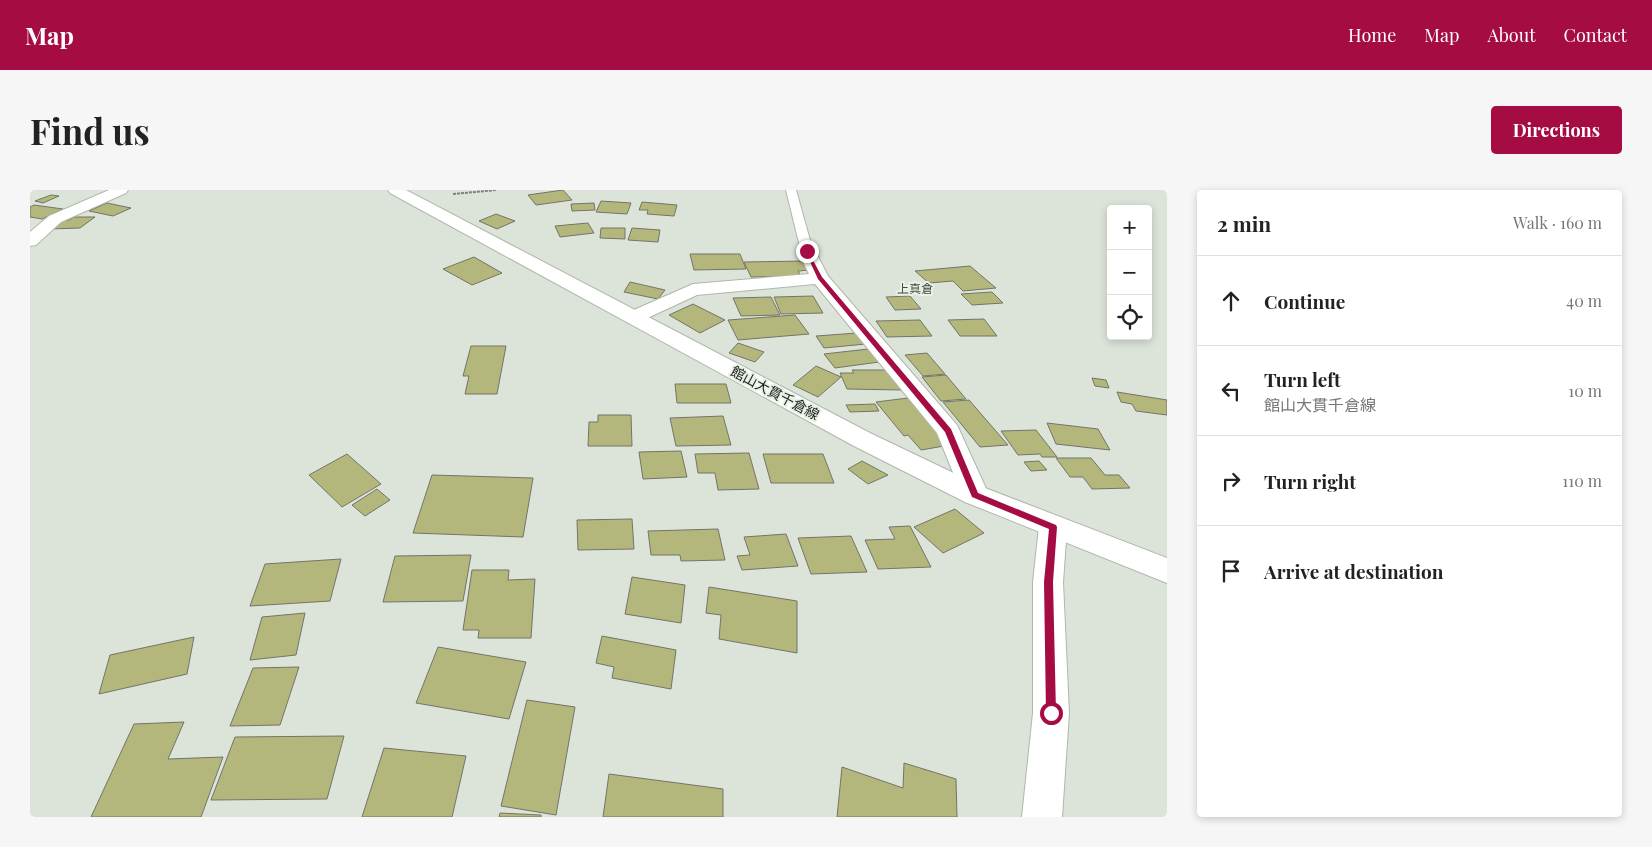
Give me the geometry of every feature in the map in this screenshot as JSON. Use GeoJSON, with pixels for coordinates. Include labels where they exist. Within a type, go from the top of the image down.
{"type":"FeatureCollection","features":[{"type":"Feature","properties":{"kind":"street"},"geometry":{"type":"LineString","coordinates":[[30,241],[55,219],[121,190]]}},
{"type":"Feature","properties":{"kind":"street","name":"館山大貫千倉線"},"geometry":{"type":"LineString","coordinates":[[395,190],[863,440],[975,495],[1167,571]]}},
{"type":"Feature","properties":{"kind":"street"},"geometry":{"type":"LineString","coordinates":[[807,251],[820,278],[948,431],[975,495]]}},
{"type":"Feature","properties":{"kind":"street"},"geometry":{"type":"LineString","coordinates":[[634,318],[693,290],[820,278]]}},
{"type":"Feature","properties":{"kind":"street"},"geometry":{"type":"LineString","coordinates":[[1042,817],[1051,713],[1048,582],[1053,527]]}},
{"type":"Feature","properties":{"kind":"lane"},"geometry":{"type":"LineString","coordinates":[[791,190],[807,251]]}},
{"type":"Feature","properties":{"kind":"building"},"geometry":{"type":"Polygon","coordinates":[[[563,190],[572,200],[536,205],[528,195],[563,190]]]}},
{"type":"Feature","properties":{"kind":"building"},"geometry":{"type":"Polygon","coordinates":[[[51,195],[59,196],[43,203],[35,201],[51,195]]]}},
{"type":"Feature","properties":{"kind":"building"},"geometry":{"type":"Polygon","coordinates":[[[601,201],[631,203],[627,214],[596,212],[601,201]]]}},
{"type":"Feature","properties":{"kind":"building"},"geometry":{"type":"Polygon","coordinates":[[[642,202],[677,205],[674,216],[647,214],[648,210],[639,210],[642,202]]]}},
{"type":"Feature","properties":{"kind":"building"},"geometry":{"type":"Polygon","coordinates":[[[107,203],[131,208],[113,216],[89,211],[107,203]]]}},
{"type":"Feature","properties":{"kind":"building"},"geometry":{"type":"Polygon","coordinates":[[[594,203],[595,210],[572,211],[571,204],[594,203]]]}},
{"type":"Feature","properties":{"kind":"building"},"geometry":{"type":"Polygon","coordinates":[[[34,205],[63,209],[42,219],[30,217],[30,207],[34,205]]]}},
{"type":"Feature","properties":{"kind":"building"},"geometry":{"type":"Polygon","coordinates":[[[496,214],[515,221],[497,229],[479,221],[496,214]]]}},
{"type":"Feature","properties":{"kind":"building"},"geometry":{"type":"Polygon","coordinates":[[[74,217],[95,217],[80,228],[50,229],[62,220],[69,220],[74,217]]]}},
{"type":"Feature","properties":{"kind":"building"},"geometry":{"type":"Polygon","coordinates":[[[588,223],[594,233],[560,237],[555,226],[588,223]]]}},
{"type":"Feature","properties":{"kind":"building"},"geometry":{"type":"Polygon","coordinates":[[[601,228],[625,228],[625,239],[600,238],[601,228]]]}},
{"type":"Feature","properties":{"kind":"building"},"geometry":{"type":"Polygon","coordinates":[[[632,228],[660,230],[658,242],[628,240],[632,228]]]}},
{"type":"Feature","properties":{"kind":"building"},"geometry":{"type":"Polygon","coordinates":[[[690,254],[740,254],[746,269],[694,270],[690,254]]]}},
{"type":"Feature","properties":{"kind":"building"},"geometry":{"type":"Polygon","coordinates":[[[474,257],[502,273],[472,285],[443,269],[474,257]]]}},
{"type":"Feature","properties":{"kind":"building"},"geometry":{"type":"Polygon","coordinates":[[[805,261],[810,270],[798,271],[801,276],[751,277],[744,262],[805,261]]]}},
{"type":"Feature","properties":{"kind":"building"},"geometry":{"type":"Polygon","coordinates":[[[970,266],[996,288],[963,291],[953,281],[929,283],[915,271],[970,266]]]}},
{"type":"Feature","properties":{"kind":"building"},"geometry":{"type":"Polygon","coordinates":[[[630,282],[665,290],[658,299],[624,292],[630,282]]]}},
{"type":"Feature","properties":{"kind":"building"},"geometry":{"type":"Polygon","coordinates":[[[992,292],[1003,303],[972,305],[961,294],[992,292]]]}},
{"type":"Feature","properties":{"kind":"building"},"geometry":{"type":"Polygon","coordinates":[[[813,296],[823,313],[781,314],[774,297],[813,296]]]}},
{"type":"Feature","properties":{"kind":"building"},"geometry":{"type":"Polygon","coordinates":[[[910,296],[921,309],[895,310],[886,297],[910,296]]]}},
{"type":"Feature","properties":{"kind":"building"},"geometry":{"type":"Polygon","coordinates":[[[771,297],[780,315],[741,316],[733,298],[771,297]]]}},
{"type":"Feature","properties":{"kind":"building"},"geometry":{"type":"Polygon","coordinates":[[[693,304],[725,320],[700,333],[669,315],[693,304]]]}},
{"type":"Feature","properties":{"kind":"building"},"geometry":{"type":"Polygon","coordinates":[[[795,315],[809,334],[738,340],[728,320],[795,315]]]}},
{"type":"Feature","properties":{"kind":"building"},"geometry":{"type":"Polygon","coordinates":[[[984,319],[997,336],[960,336],[948,320],[984,319]]]}},
{"type":"Feature","properties":{"kind":"building"},"geometry":{"type":"Polygon","coordinates":[[[920,320],[932,336],[887,337],[876,321],[920,320]]]}},
{"type":"Feature","properties":{"kind":"building"},"geometry":{"type":"Polygon","coordinates":[[[857,333],[866,344],[824,348],[816,336],[857,333]]]}},
{"type":"Feature","properties":{"kind":"building"},"geometry":{"type":"Polygon","coordinates":[[[738,343],[764,352],[755,362],[729,353],[738,343]]]}},
{"type":"Feature","properties":{"kind":"building"},"geometry":{"type":"Polygon","coordinates":[[[471,346],[506,346],[497,394],[465,394],[469,376],[463,376],[471,346]]]}},
{"type":"Feature","properties":{"kind":"building"},"geometry":{"type":"Polygon","coordinates":[[[868,349],[879,362],[835,368],[824,354],[868,349]]]}},
{"type":"Feature","properties":{"kind":"building"},"geometry":{"type":"Polygon","coordinates":[[[927,353],[945,374],[923,376],[905,355],[927,353]]]}},
{"type":"Feature","properties":{"kind":"building"},"geometry":{"type":"Polygon","coordinates":[[[816,366],[841,377],[818,397],[793,385],[816,366]]]}},
{"type":"Feature","properties":{"kind":"building"},"geometry":{"type":"Polygon","coordinates":[[[852,370],[892,370],[902,390],[847,389],[840,373],[854,373],[852,370]]]}},
{"type":"Feature","properties":{"kind":"building"},"geometry":{"type":"Polygon","coordinates":[[[946,375],[966,399],[941,401],[922,377],[946,375]]]}},
{"type":"Feature","properties":{"kind":"building"},"geometry":{"type":"Polygon","coordinates":[[[1092,378],[1106,380],[1109,388],[1095,386],[1092,378]]]}},
{"type":"Feature","properties":{"kind":"building"},"geometry":{"type":"Polygon","coordinates":[[[675,384],[726,384],[731,403],[677,403],[675,384]]]}},
{"type":"Feature","properties":{"kind":"building"},"geometry":{"type":"Polygon","coordinates":[[[1117,392],[1167,400],[1167,415],[1136,411],[1132,404],[1121,402],[1117,392]]]}},
{"type":"Feature","properties":{"kind":"building"},"geometry":{"type":"Polygon","coordinates":[[[908,398],[950,445],[921,450],[908,435],[904,436],[876,402],[908,398]]]}},
{"type":"Feature","properties":{"kind":"building"},"geometry":{"type":"Polygon","coordinates":[[[969,400],[1008,445],[980,447],[943,402],[969,400]]]}},
{"type":"Feature","properties":{"kind":"building"},"geometry":{"type":"Polygon","coordinates":[[[875,404],[879,411],[850,412],[846,405],[875,404]]]}},
{"type":"Feature","properties":{"kind":"building"},"geometry":{"type":"Polygon","coordinates":[[[598,415],[631,415],[632,446],[588,446],[589,422],[598,422],[598,415]]]}},
{"type":"Feature","properties":{"kind":"building"},"geometry":{"type":"Polygon","coordinates":[[[723,416],[731,445],[676,446],[670,418],[723,416]]]}},
{"type":"Feature","properties":{"kind":"building"},"geometry":{"type":"Polygon","coordinates":[[[1047,423],[1098,429],[1110,450],[1056,444],[1047,423]]]}},
{"type":"Feature","properties":{"kind":"building"},"geometry":{"type":"Polygon","coordinates":[[[1036,430],[1057,457],[1042,457],[1040,454],[1018,455],[1001,431],[1036,430]]]}},
{"type":"Feature","properties":{"kind":"building"},"geometry":{"type":"Polygon","coordinates":[[[681,451],[687,477],[643,479],[639,452],[681,451]]]}},
{"type":"Feature","properties":{"kind":"building"},"geometry":{"type":"Polygon","coordinates":[[[749,453],[759,489],[718,490],[715,473],[698,473],[695,454],[749,453]]]}},
{"type":"Feature","properties":{"kind":"building"},"geometry":{"type":"Polygon","coordinates":[[[347,454],[381,484],[342,507],[309,475],[347,454]]]}},
{"type":"Feature","properties":{"kind":"building"},"geometry":{"type":"Polygon","coordinates":[[[763,454],[823,454],[834,483],[771,483],[763,454]]]}},
{"type":"Feature","properties":{"kind":"building"},"geometry":{"type":"Polygon","coordinates":[[[1056,458],[1091,458],[1105,475],[1119,475],[1130,488],[1092,489],[1083,477],[1070,477],[1056,458]]]}},
{"type":"Feature","properties":{"kind":"building"},"geometry":{"type":"Polygon","coordinates":[[[862,461],[888,475],[868,484],[848,469],[862,461]]]}},
{"type":"Feature","properties":{"kind":"building"},"geometry":{"type":"Polygon","coordinates":[[[1039,461],[1047,470],[1031,471],[1024,462],[1039,461]]]}},
{"type":"Feature","properties":{"kind":"building"},"geometry":{"type":"Polygon","coordinates":[[[432,475],[533,478],[523,537],[413,533],[432,475]]]}},
{"type":"Feature","properties":{"kind":"building"},"geometry":{"type":"Polygon","coordinates":[[[377,489],[390,500],[365,516],[352,505],[377,489]]]}},
{"type":"Feature","properties":{"kind":"building"},"geometry":{"type":"Polygon","coordinates":[[[955,509],[984,533],[943,553],[914,527],[955,509]]]}},
{"type":"Feature","properties":{"kind":"building"},"geometry":{"type":"Polygon","coordinates":[[[632,519],[634,549],[578,550],[577,520],[632,519]]]}},
{"type":"Feature","properties":{"kind":"building"},"geometry":{"type":"Polygon","coordinates":[[[910,526],[931,567],[878,569],[865,540],[895,539],[889,527],[910,526]]]}},
{"type":"Feature","properties":{"kind":"building"},"geometry":{"type":"Polygon","coordinates":[[[718,529],[725,560],[681,561],[680,555],[651,555],[648,531],[718,529]]]}},
{"type":"Feature","properties":{"kind":"building"},"geometry":{"type":"Polygon","coordinates":[[[786,534],[798,566],[742,570],[737,556],[750,555],[744,537],[786,534]]]}},
{"type":"Feature","properties":{"kind":"building"},"geometry":{"type":"Polygon","coordinates":[[[851,536],[867,572],[811,574],[798,538],[851,536]]]}},
{"type":"Feature","properties":{"kind":"building"},"geometry":{"type":"Polygon","coordinates":[[[471,555],[463,601],[383,602],[395,556],[471,555]]]}},
{"type":"Feature","properties":{"kind":"building"},"geometry":{"type":"Polygon","coordinates":[[[341,559],[330,601],[250,606],[265,564],[341,559]]]}},
{"type":"Feature","properties":{"kind":"building"},"geometry":{"type":"Polygon","coordinates":[[[472,570],[509,570],[508,580],[535,579],[531,638],[478,638],[479,630],[463,630],[472,570]]]}},
{"type":"Feature","properties":{"kind":"building"},"geometry":{"type":"Polygon","coordinates":[[[632,577],[685,585],[681,623],[625,614],[632,577]]]}},
{"type":"Feature","properties":{"kind":"building"},"geometry":{"type":"Polygon","coordinates":[[[709,587],[797,601],[797,653],[719,639],[721,615],[706,613],[709,587]]]}},
{"type":"Feature","properties":{"kind":"building"},"geometry":{"type":"Polygon","coordinates":[[[305,613],[296,655],[250,660],[262,617],[305,613]]]}},
{"type":"Feature","properties":{"kind":"building"},"geometry":{"type":"Polygon","coordinates":[[[602,636],[676,650],[671,689],[612,678],[614,667],[596,663],[602,636]]]}},
{"type":"Feature","properties":{"kind":"building"},"geometry":{"type":"Polygon","coordinates":[[[194,637],[187,674],[99,694],[110,655],[194,637]]]}},
{"type":"Feature","properties":{"kind":"building"},"geometry":{"type":"Polygon","coordinates":[[[438,647],[526,662],[509,719],[416,703],[438,647]]]}},
{"type":"Feature","properties":{"kind":"building"},"geometry":{"type":"Polygon","coordinates":[[[299,667],[280,725],[230,726],[253,668],[299,667]]]}},
{"type":"Feature","properties":{"kind":"building"},"geometry":{"type":"Polygon","coordinates":[[[527,700],[575,707],[556,815],[501,806],[527,700]]]}},
{"type":"Feature","properties":{"kind":"building"},"geometry":{"type":"Polygon","coordinates":[[[184,722],[168,759],[223,757],[201,817],[91,817],[134,724],[184,722]]]}},
{"type":"Feature","properties":{"kind":"building"},"geometry":{"type":"Polygon","coordinates":[[[344,736],[327,799],[211,800],[235,737],[344,736]]]}},
{"type":"Feature","properties":{"kind":"building"},"geometry":{"type":"Polygon","coordinates":[[[384,748],[466,756],[452,817],[362,817],[384,748]]]}},
{"type":"Feature","properties":{"kind":"building"},"geometry":{"type":"Polygon","coordinates":[[[904,763],[956,779],[957,817],[837,817],[842,767],[903,788],[904,763]]]}},
{"type":"Feature","properties":{"kind":"building"},"geometry":{"type":"Polygon","coordinates":[[[609,774],[723,789],[723,817],[603,817],[609,774]]]}},
{"type":"Feature","properties":{"kind":"building"},"geometry":{"type":"Polygon","coordinates":[[[500,813],[541,815],[541,817],[499,817],[500,813]]]}},
{"type":"Feature","properties":{"kind":"district","name":"上真倉"},"geometry":{"type":"Point","coordinates":[915,289]}},
{"type":"Feature","properties":{"kind":"route"},"geometry":{"type":"LineString","coordinates":[[807,251],[820,278],[948,431],[975,495],[1053,527],[1048,582],[1051,713]]}}]}
